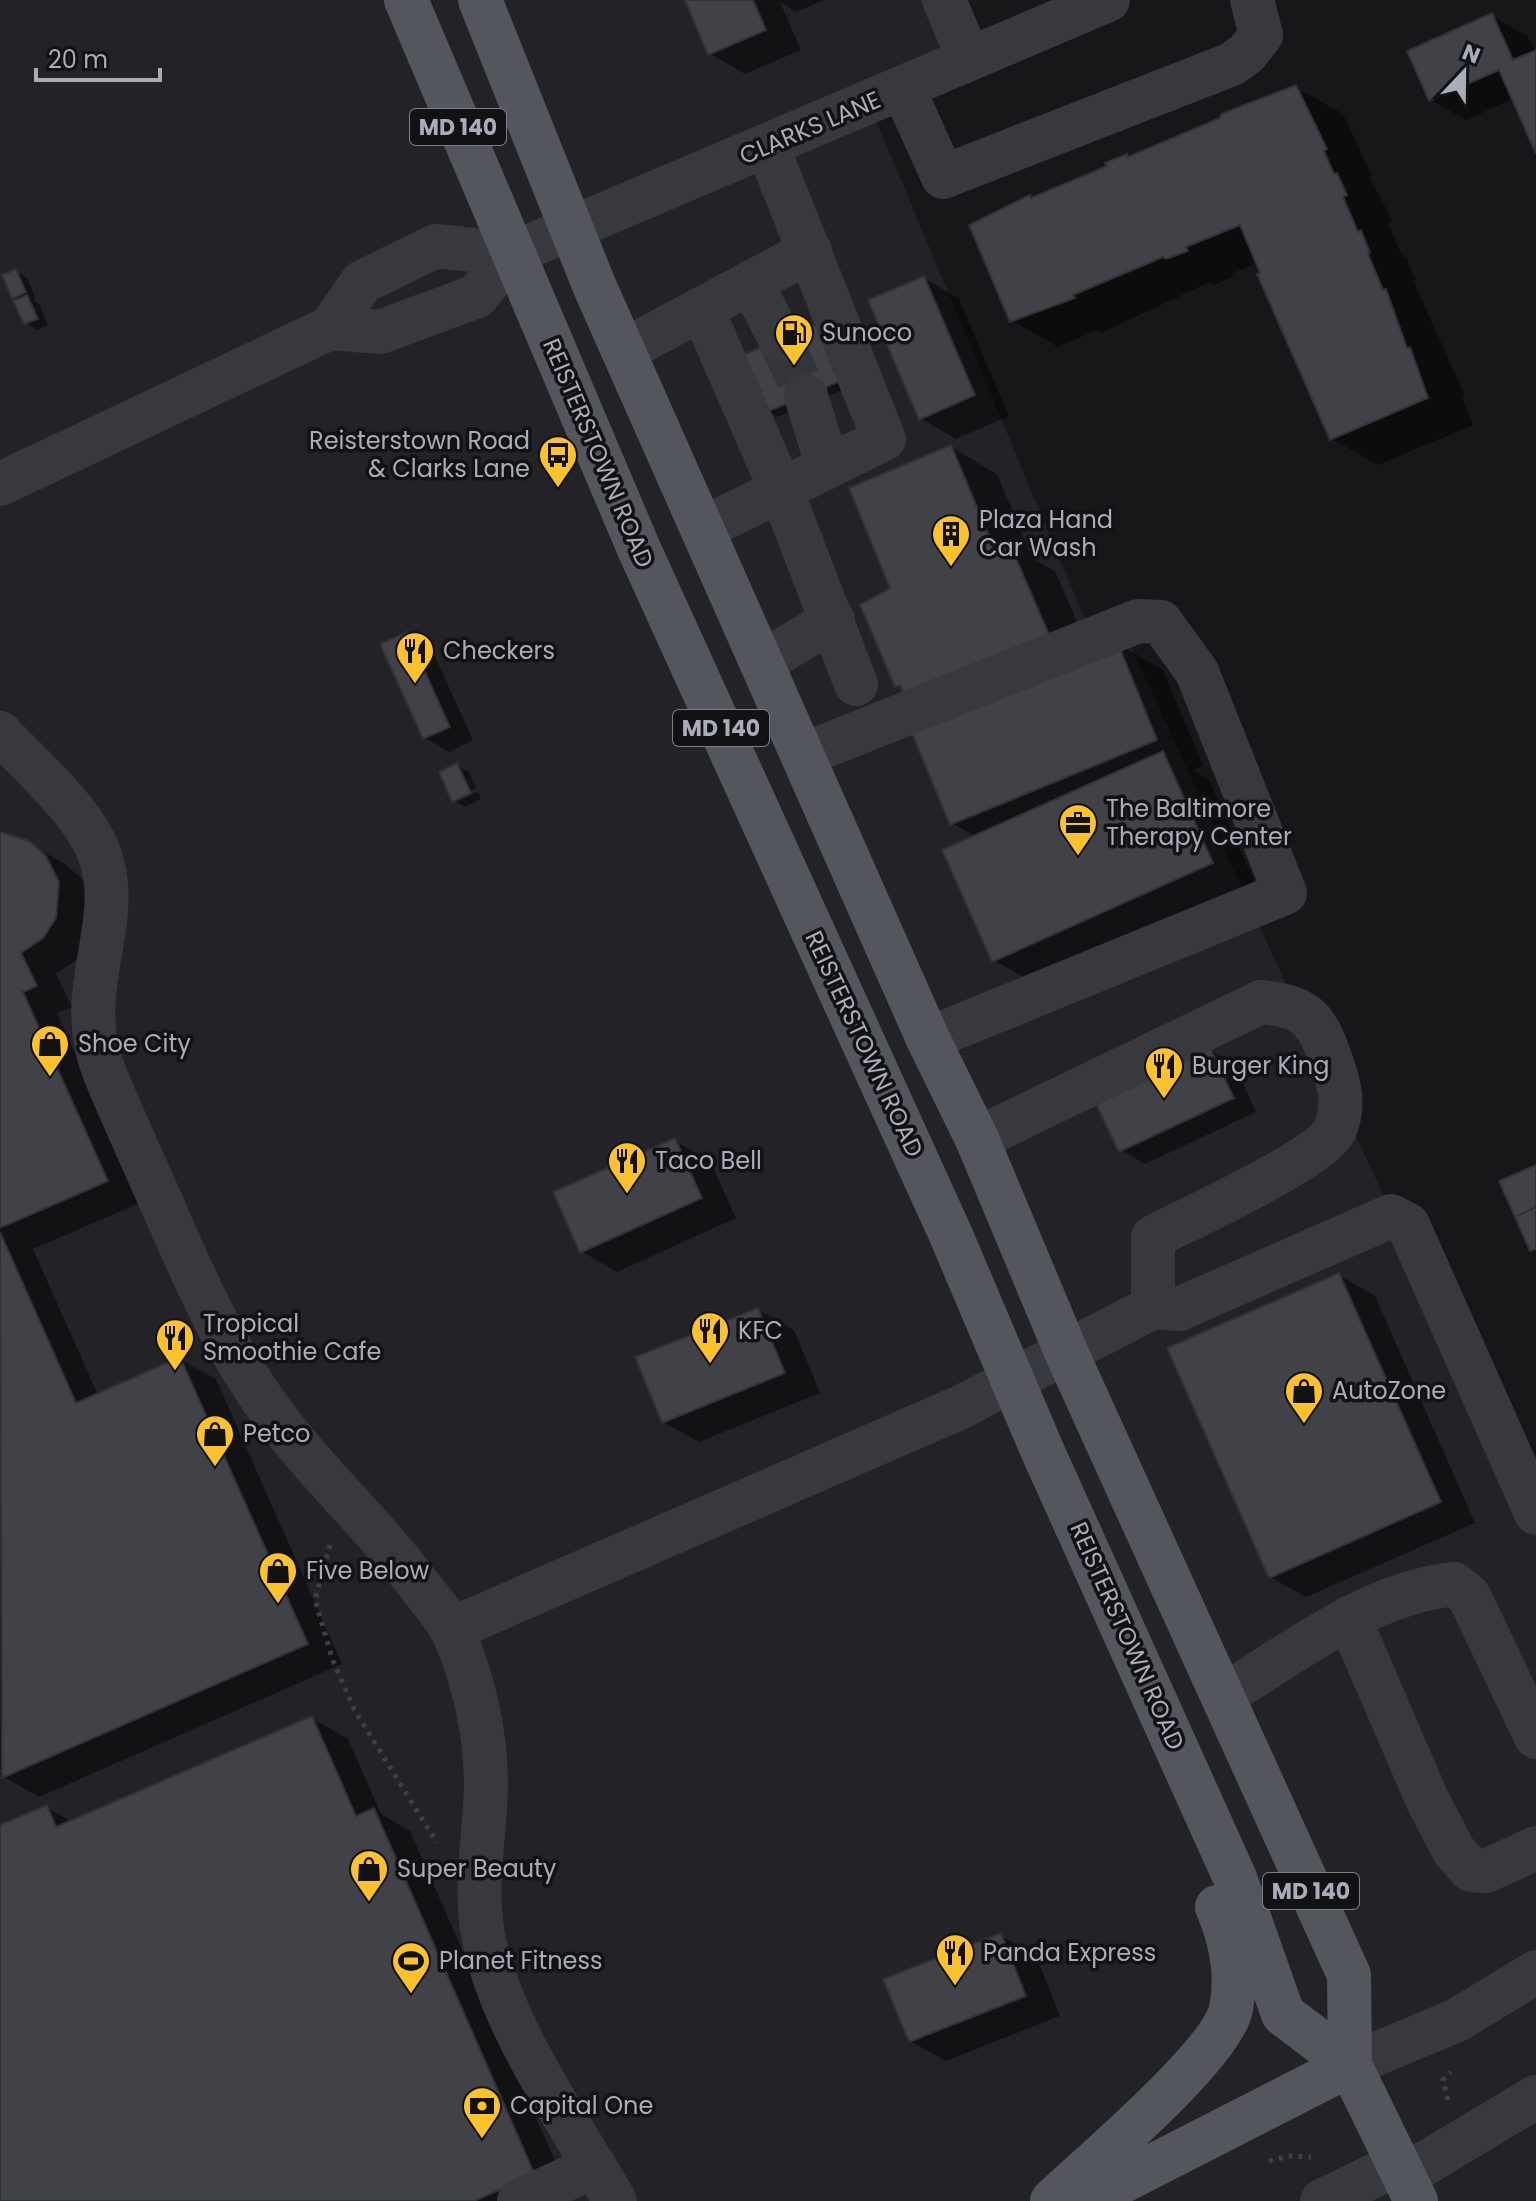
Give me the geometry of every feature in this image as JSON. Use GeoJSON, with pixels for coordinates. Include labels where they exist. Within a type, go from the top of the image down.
{"type":"FeatureCollection","features":[{"type":"Feature","properties":{"kind":"main road","name":"REISTERSTOWN ROAD"},"geometry":{"type":"LineString","coordinates":[[406,0],[511,254],[775,853],[881,1078],[1235,1878],[1283,2014],[1350,2065]]}},
{"type":"Feature","properties":{"kind":"main road","name":"REISTERSTOWN ROAD"},"geometry":{"type":"LineString","coordinates":[[480,0],[571,230],[623,351],[928,1039],[977,1139],[1067,1354],[1349,1975],[1350,2065],[1406,2180]]}},
{"type":"Feature","properties":{"kind":"main road"},"geometry":{"type":"LineString","coordinates":[[775,853],[835,917],[888,1029],[928,1039]]}},
{"type":"Feature","properties":{"kind":"main road"},"geometry":{"type":"LineString","coordinates":[[1052,2201],[1198,2062],[1226,2023],[1233,1985],[1229,1937],[1158,1765],[1105,1588]]}},
{"type":"Feature","properties":{"kind":"main road"},"geometry":{"type":"LineString","coordinates":[[1084,2201],[1350,2065]]}},
{"type":"Feature","properties":{"kind":"street"},"geometry":{"type":"LineString","coordinates":[[944,0],[969,59]]}},
{"type":"Feature","properties":{"kind":"street","name":"CLARKS LANE"},"geometry":{"type":"LineString","coordinates":[[511,254],[1108,0]]}},
{"type":"Feature","properties":{"kind":"street"},"geometry":{"type":"LineString","coordinates":[[903,88],[943,177],[1232,64],[1247,53],[1261,35],[1252,0]]}},
{"type":"Feature","properties":{"kind":"street"},"geometry":{"type":"LineString","coordinates":[[702,529],[884,439],[767,146]]}},
{"type":"Feature","properties":{"kind":"street"},"geometry":{"type":"LineString","coordinates":[[0,484],[330,328],[362,282],[436,246],[511,254]]}},
{"type":"Feature","properties":{"kind":"street"},"geometry":{"type":"LineString","coordinates":[[623,351],[810,251]]}},
{"type":"Feature","properties":{"kind":"street"},"geometry":{"type":"LineString","coordinates":[[330,328],[380,332],[477,296],[511,254]]}},
{"type":"Feature","properties":{"kind":"street"},"geometry":{"type":"LineString","coordinates":[[751,282],[780,339]]}},
{"type":"Feature","properties":{"kind":"street"},"geometry":{"type":"LineString","coordinates":[[702,309],[781,490],[856,684]]}},
{"type":"Feature","properties":{"kind":"street"},"geometry":{"type":"LineString","coordinates":[[806,396],[828,467]]}},
{"type":"Feature","properties":{"kind":"street"},"geometry":{"type":"LineString","coordinates":[[761,663],[833,620]]}},
{"type":"Feature","properties":{"kind":"street"},"geometry":{"type":"LineString","coordinates":[[803,755],[1138,621],[1161,622],[1197,672],[1285,893],[928,1039]]}},
{"type":"Feature","properties":{"kind":"street"},"geometry":{"type":"LineString","coordinates":[[0,733],[85,827],[102,858],[107,892],[91,1021],[103,1069],[203,1296],[236,1360],[279,1423],[386,1541],[452,1629],[472,1682],[481,1726],[486,1784],[479,1859],[483,1931],[495,1979],[543,2079],[605,2184],[519,2201]]}},
{"type":"Feature","properties":{"kind":"street"},"geometry":{"type":"LineString","coordinates":[[977,1139],[1261,1002],[1290,1005],[1309,1015],[1324,1040],[1342,1091],[1335,1130],[1312,1154],[1153,1237],[1153,1307]]}},
{"type":"Feature","properties":{"kind":"street"},"geometry":{"type":"LineString","coordinates":[[452,1629],[933,1420],[1067,1354],[1153,1307],[1179,1309],[1391,1216],[1408,1225],[1536,1513]]}},
{"type":"Feature","properties":{"kind":"street"},"geometry":{"type":"LineString","coordinates":[[1223,1696],[1349,1618],[1430,1586],[1454,1584],[1469,1596],[1536,1737]]}},
{"type":"Feature","properties":{"kind":"street"},"geometry":{"type":"LineString","coordinates":[[1349,1618],[1427,1799],[1454,1851],[1471,1870],[1486,1871],[1536,1848]]}},
{"type":"Feature","properties":{"kind":"street"},"geometry":{"type":"LineString","coordinates":[[1350,2065],[1457,2020],[1536,1972]]}},
{"type":"Feature","properties":{"kind":"street"},"geometry":{"type":"LineString","coordinates":[[1321,2182],[1406,2180],[1536,2097]]}},
{"type":"Feature","properties":{"kind":"path"},"geometry":{"type":"LineString","coordinates":[[330,1545],[315,1600],[333,1661],[354,1709],[437,1843]]}},
{"type":"Feature","properties":{"kind":"path"},"geometry":{"type":"LineString","coordinates":[[1448,2100],[1443,2080],[1459,2068]]}},
{"type":"Feature","properties":{"kind":"path"},"geometry":{"type":"LineString","coordinates":[[1269,2161],[1308,2155],[1321,2182]]}},
{"type":"Feature","properties":{"kind":"shaded area"},"geometry":{"type":"Polygon","coordinates":[[[0,0],[941,0],[966,60],[868,101],[1087,624],[1115,612],[1536,1527],[1536,2201],[0,2201],[0,0]]]}},
{"type":"Feature","properties":{"kind":"building"},"geometry":{"type":"Polygon","coordinates":[[[685,0],[753,0],[766,30],[708,55],[685,0]]]}},
{"type":"Feature","properties":{"kind":"building"},"geometry":{"type":"Polygon","coordinates":[[[1492,13],[1513,60],[1536,50],[1536,154],[1499,70],[1429,101],[1407,51],[1492,13]]]}},
{"type":"Feature","properties":{"kind":"building"},"geometry":{"type":"Polygon","coordinates":[[[1296,85],[1327,149],[1324,151],[1334,174],[1337,173],[1347,195],[1343,197],[1358,232],[1361,230],[1383,290],[1386,289],[1428,398],[1330,440],[1257,274],[1260,273],[1240,225],[1186,247],[1188,251],[1166,259],[1163,257],[1073,295],[1075,298],[1010,322],[969,225],[1030,195],[1031,198],[1107,166],[1105,163],[1127,154],[1128,157],[1220,118],[1221,114],[1296,85]]]}},
{"type":"Feature","properties":{"kind":"building"},"geometry":{"type":"Polygon","coordinates":[[[16,269],[26,292],[12,299],[2,275],[16,269]]]}},
{"type":"Feature","properties":{"kind":"building"},"geometry":{"type":"Polygon","coordinates":[[[924,276],[975,395],[919,420],[868,300],[924,276]]]}},
{"type":"Feature","properties":{"kind":"building"},"geometry":{"type":"Polygon","coordinates":[[[27,295],[38,319],[24,324],[13,301],[27,295]]]}},
{"type":"Feature","properties":{"kind":"building","name":"Sunoco"},"geometry":{"type":"Polygon","coordinates":[[[823,321],[845,379],[767,412],[743,355],[823,321]]]}},
{"type":"Feature","properties":{"kind":"building","name":"Plaza Hand Car Wash"},"geometry":{"type":"Polygon","coordinates":[[[951,445],[994,548],[1009,542],[1053,644],[908,705],[900,685],[895,687],[860,605],[890,588],[849,488],[951,445]]]}},
{"type":"Feature","properties":{"kind":"building","name":"Checkers"},"geometry":{"type":"Polygon","coordinates":[[[407,632],[450,727],[423,739],[380,644],[407,632]]]}},
{"type":"Feature","properties":{"kind":"building"},"geometry":{"type":"Polygon","coordinates":[[[1117,641],[1157,740],[950,825],[909,726],[1117,641]]]}},
{"type":"Feature","properties":{"kind":"building","name":"The Baltimore Therapy Center"},"geometry":{"type":"Polygon","coordinates":[[[1163,751],[1213,863],[992,962],[942,850],[1163,751]]]}},
{"type":"Feature","properties":{"kind":"building"},"geometry":{"type":"Polygon","coordinates":[[[457,763],[471,793],[452,802],[439,772],[457,763]]]}},
{"type":"Feature","properties":{"kind":"building"},"geometry":{"type":"Polygon","coordinates":[[[0,832],[29,841],[46,856],[59,882],[56,918],[43,938],[21,953],[37,986],[23,992],[108,1181],[0,1228],[0,832]]]}},
{"type":"Feature","properties":{"kind":"building","name":"Burger King"},"geometry":{"type":"Polygon","coordinates":[[[1210,1048],[1234,1098],[1119,1152],[1095,1102],[1210,1048]]]}},
{"type":"Feature","properties":{"kind":"building","name":"Taco Bell"},"geometry":{"type":"Polygon","coordinates":[[[675,1138],[702,1198],[580,1253],[553,1192],[675,1138]]]}},
{"type":"Feature","properties":{"kind":"building"},"geometry":{"type":"Polygon","coordinates":[[[1536,1165],[1536,1207],[1515,1217],[1499,1181],[1536,1165]]]}},
{"type":"Feature","properties":{"kind":"building"},"geometry":{"type":"Polygon","coordinates":[[[1536,1207],[1536,1249],[1530,1251],[1515,1217],[1536,1207]]]}},
{"type":"Feature","properties":{"kind":"building"},"geometry":{"type":"Polygon","coordinates":[[[0,1232],[76,1403],[180,1357],[308,1644],[2,1778],[0,1232]]]}},
{"type":"Feature","properties":{"kind":"building","name":"AutoZone"},"geometry":{"type":"Polygon","coordinates":[[[1339,1273],[1441,1502],[1269,1578],[1167,1348],[1339,1273]]]}},
{"type":"Feature","properties":{"kind":"building","name":"KFC"},"geometry":{"type":"Polygon","coordinates":[[[758,1308],[785,1373],[662,1423],[635,1357],[758,1308]]]}},
{"type":"Feature","properties":{"kind":"building"},"geometry":{"type":"Polygon","coordinates":[[[312,1716],[356,1816],[374,1808],[535,2175],[474,2201],[0,2201],[0,1825],[47,1805],[56,1827],[312,1716]]]}},
{"type":"Feature","properties":{"kind":"building","name":"Panda Express"},"geometry":{"type":"Polygon","coordinates":[[[1001,1933],[1026,1996],[909,2042],[883,1979],[1001,1933]]]}},
{"type":"Feature","properties":{"kind":"tunnel"},"geometry":{"type":"LineString","coordinates":[[780,339],[806,396]]}},
{"type":"Feature","properties":{"kind":"place","name":"Sunoco"},"geometry":{"type":"Point","coordinates":[794,367]}},
{"type":"Feature","properties":{"kind":"place","name":"Reisterstown Road & Clarks Lane"},"geometry":{"type":"Point","coordinates":[558,489]}},
{"type":"Feature","properties":{"kind":"place","name":"Plaza Hand Car Wash"},"geometry":{"type":"Point","coordinates":[951,568]}},
{"type":"Feature","properties":{"kind":"place","name":"Checkers"},"geometry":{"type":"Point","coordinates":[415,685]}},
{"type":"Feature","properties":{"kind":"place","name":"The Baltimore Therapy Center"},"geometry":{"type":"Point","coordinates":[1078,857]}},
{"type":"Feature","properties":{"kind":"place","name":"Shoe City"},"geometry":{"type":"Point","coordinates":[50,1078]}},
{"type":"Feature","properties":{"kind":"place","name":"Burger King"},"geometry":{"type":"Point","coordinates":[1164,1100]}},
{"type":"Feature","properties":{"kind":"place","name":"Taco Bell"},"geometry":{"type":"Point","coordinates":[627,1195]}},
{"type":"Feature","properties":{"kind":"place","name":"KFC"},"geometry":{"type":"Point","coordinates":[710,1365]}},
{"type":"Feature","properties":{"kind":"place","name":"Tropical Smoothie Cafe"},"geometry":{"type":"Point","coordinates":[175,1372]}},
{"type":"Feature","properties":{"kind":"place","name":"AutoZone"},"geometry":{"type":"Point","coordinates":[1304,1425]}},
{"type":"Feature","properties":{"kind":"place","name":"Petco"},"geometry":{"type":"Point","coordinates":[215,1468]}},
{"type":"Feature","properties":{"kind":"place","name":"Five Below"},"geometry":{"type":"Point","coordinates":[278,1605]}},
{"type":"Feature","properties":{"kind":"place","name":"Super Beauty"},"geometry":{"type":"Point","coordinates":[369,1903]}},
{"type":"Feature","properties":{"kind":"place","name":"Panda Express"},"geometry":{"type":"Point","coordinates":[955,1987]}},
{"type":"Feature","properties":{"kind":"place","name":"Planet Fitness"},"geometry":{"type":"Point","coordinates":[411,1995]}},
{"type":"Feature","properties":{"kind":"place","name":"Capital One"},"geometry":{"type":"Point","coordinates":[482,2140]}}]}
